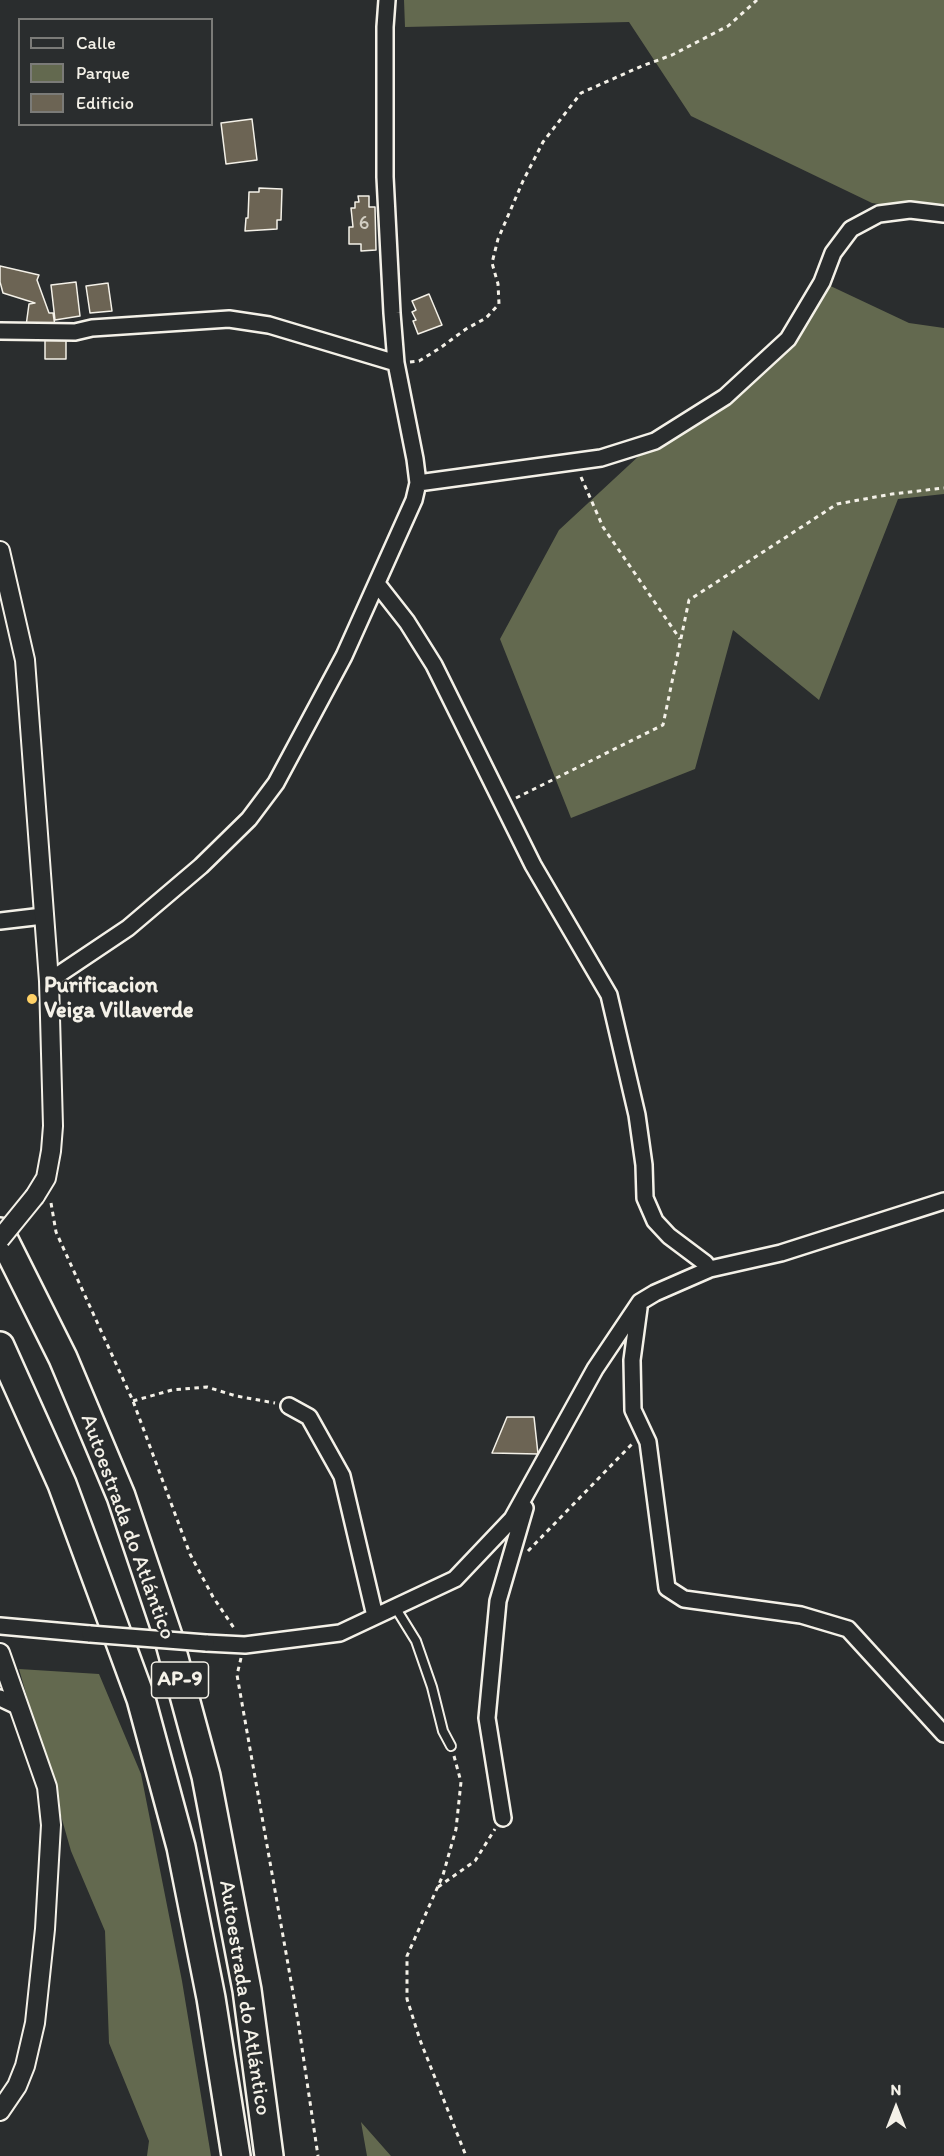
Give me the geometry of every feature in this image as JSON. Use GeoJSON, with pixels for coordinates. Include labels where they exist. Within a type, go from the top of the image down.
{"type":"FeatureCollection","features":[{"type":"Feature","properties":{"kind":"highway","name":"Autoestrada do Atlántico"},"geometry":{"type":"LineString","coordinates":[[0,1232],[63,1358],[121,1496],[168,1636],[206,1776],[247,1990],[269,2156]]}},
{"type":"Feature","properties":{"kind":"highway","name":"Autoestrada do Atlántico"},"geometry":{"type":"LineString","coordinates":[[0,1346],[62,1484],[141,1699],[181,1847],[212,1998],[236,2156]]}},
{"type":"Feature","properties":{"kind":"street"},"geometry":{"type":"LineString","coordinates":[[49,981],[128,928],[201,866],[249,819],[281,774],[344,656],[378,585],[414,500],[418,483],[415,459],[396,363],[385,177],[387,0]]}},
{"type":"Feature","properties":{"kind":"street"},"geometry":{"type":"LineString","coordinates":[[418,483],[601,458],[655,441],[725,398],[788,339],[822,282],[834,253],[851,229],[879,214],[910,210],[944,214]]}},
{"type":"Feature","properties":{"kind":"street"},"geometry":{"type":"LineString","coordinates":[[0,331],[75,332],[92,328],[229,319],[269,325],[396,363]]}},
{"type":"Feature","properties":{"kind":"street"},"geometry":{"type":"LineString","coordinates":[[0,551],[25,660],[49,981],[53,1126],[46,1178],[36,1196],[0,1239]]}},
{"type":"Feature","properties":{"kind":"street"},"geometry":{"type":"LineString","coordinates":[[378,585],[407,622],[434,665],[533,865],[609,995],[637,1115],[644,1165],[645,1198],[655,1221],[669,1236],[710,1269]]}},
{"type":"Feature","properties":{"kind":"street"},"geometry":{"type":"LineString","coordinates":[[0,921],[43,916]]}},
{"type":"Feature","properties":{"kind":"street"},"geometry":{"type":"LineString","coordinates":[[0,1626],[244,1645],[340,1633],[455,1579],[512,1519],[595,1369],[640,1302],[710,1269],[782,1253],[944,1201]]}},
{"type":"Feature","properties":{"kind":"street"},"geometry":{"type":"LineString","coordinates":[[640,1302],[632,1360],[633,1410],[648,1442],[667,1588],[684,1599],[801,1615],[848,1629],[944,1734]]}},
{"type":"Feature","properties":{"kind":"street"},"geometry":{"type":"LineString","coordinates":[[289,1406],[309,1417],[342,1476],[375,1616]]}},
{"type":"Feature","properties":{"kind":"street"},"geometry":{"type":"LineString","coordinates":[[502,1818],[487,1718],[498,1601],[532,1482]]}},
{"type":"Feature","properties":{"kind":"street"},"geometry":{"type":"LineString","coordinates":[[0,1653],[9,1708]]}},
{"type":"Feature","properties":{"kind":"street"},"geometry":{"type":"LineString","coordinates":[[0,1698],[9,1708],[47,1787],[51,1825],[44,1950],[36,2023],[25,2066],[17,2086],[0,2111]]}},
{"type":"Feature","properties":{"kind":"lane"},"geometry":{"type":"LineString","coordinates":[[396,1607],[416,1641],[432,1688],[443,1731],[451,1746]]}},
{"type":"Feature","properties":{"kind":"path"},"geometry":{"type":"LineString","coordinates":[[396,363],[419,361],[486,318],[499,304],[498,284],[492,263],[498,239],[543,142],[580,93],[672,55],[728,26],[758,0]]}},
{"type":"Feature","properties":{"kind":"path"},"geometry":{"type":"LineString","coordinates":[[574,461],[603,528],[680,640]]}},
{"type":"Feature","properties":{"kind":"path"},"geometry":{"type":"LineString","coordinates":[[504,804],[663,725],[688,600],[837,504],[944,488]]}},
{"type":"Feature","properties":{"kind":"path"},"geometry":{"type":"LineString","coordinates":[[46,1178],[56,1232],[133,1401],[190,1554],[213,1597],[244,1645],[237,1675],[298,2021],[318,2156]]}},
{"type":"Feature","properties":{"kind":"path"},"geometry":{"type":"LineString","coordinates":[[133,1401],[172,1390],[207,1387],[236,1396],[289,1406]]}},
{"type":"Feature","properties":{"kind":"path"},"geometry":{"type":"LineString","coordinates":[[507,1570],[539,1542],[643,1432]]}},
{"type":"Feature","properties":{"kind":"path"},"geometry":{"type":"LineString","coordinates":[[451,1746],[461,1782],[456,1829],[443,1875],[407,1956],[407,1999],[420,2040],[466,2156]]}},
{"type":"Feature","properties":{"kind":"path"},"geometry":{"type":"LineString","coordinates":[[437,1887],[475,1861],[502,1818]]}},
{"type":"Feature","properties":{"kind":"green space"},"geometry":{"type":"Polygon","coordinates":[[[404,0],[944,0],[944,213],[872,203],[691,116],[629,22],[405,27],[404,0]]]}},
{"type":"Feature","properties":{"kind":"green space"},"geometry":{"type":"Polygon","coordinates":[[[822,282],[909,323],[944,328],[944,494],[898,499],[819,700],[733,630],[695,769],[571,818],[500,639],[559,530],[655,441],[725,397],[788,339],[822,282]]]}},
{"type":"Feature","properties":{"kind":"green space"},"geometry":{"type":"Polygon","coordinates":[[[19,1669],[99,1674],[141,1774],[182,1981],[211,2156],[147,2156],[149,2141],[109,2043],[105,1931],[71,1851],[19,1669]]]}},
{"type":"Feature","properties":{"kind":"green space"},"geometry":{"type":"Polygon","coordinates":[[[361,2122],[391,2156],[367,2156],[361,2122]]]}},
{"type":"Feature","properties":{"kind":"building"},"geometry":{"type":"Polygon","coordinates":[[[252,119],[257,160],[226,164],[221,123],[252,119]]]}},
{"type":"Feature","properties":{"kind":"building"},"geometry":{"type":"Polygon","coordinates":[[[259,188],[282,189],[281,220],[277,220],[277,229],[245,231],[249,192],[259,192],[259,188]]]}},
{"type":"Feature","properties":{"kind":"building"},"geometry":{"type":"Polygon","coordinates":[[[358,196],[369,196],[369,207],[375,207],[376,250],[361,251],[361,244],[349,244],[349,227],[353,227],[351,208],[355,208],[355,202],[359,202],[358,196]]]}},
{"type":"Feature","properties":{"kind":"building"},"geometry":{"type":"Polygon","coordinates":[[[0,266],[39,275],[37,280],[49,313],[53,313],[55,326],[26,326],[29,304],[35,303],[3,293],[0,266]]]}},
{"type":"Feature","properties":{"kind":"building"},"geometry":{"type":"Polygon","coordinates":[[[76,282],[80,316],[55,320],[51,285],[76,282]]]}},
{"type":"Feature","properties":{"kind":"building"},"geometry":{"type":"Polygon","coordinates":[[[108,283],[112,311],[90,313],[86,286],[108,283]]]}},
{"type":"Feature","properties":{"kind":"building"},"geometry":{"type":"Polygon","coordinates":[[[429,294],[442,325],[418,334],[413,321],[416,320],[412,312],[416,310],[412,301],[429,294]]]}},
{"type":"Feature","properties":{"kind":"building"},"geometry":{"type":"Polygon","coordinates":[[[66,338],[66,359],[45,359],[45,339],[66,338]]]}},
{"type":"Feature","properties":{"kind":"building"},"geometry":{"type":"Polygon","coordinates":[[[507,1417],[534,1417],[538,1454],[492,1453],[507,1417]]]}},
{"type":"Feature","properties":{"kind":"place","name":"Purificacion Veiga Villaverde"},"geometry":{"type":"Point","coordinates":[32,999]}}]}
